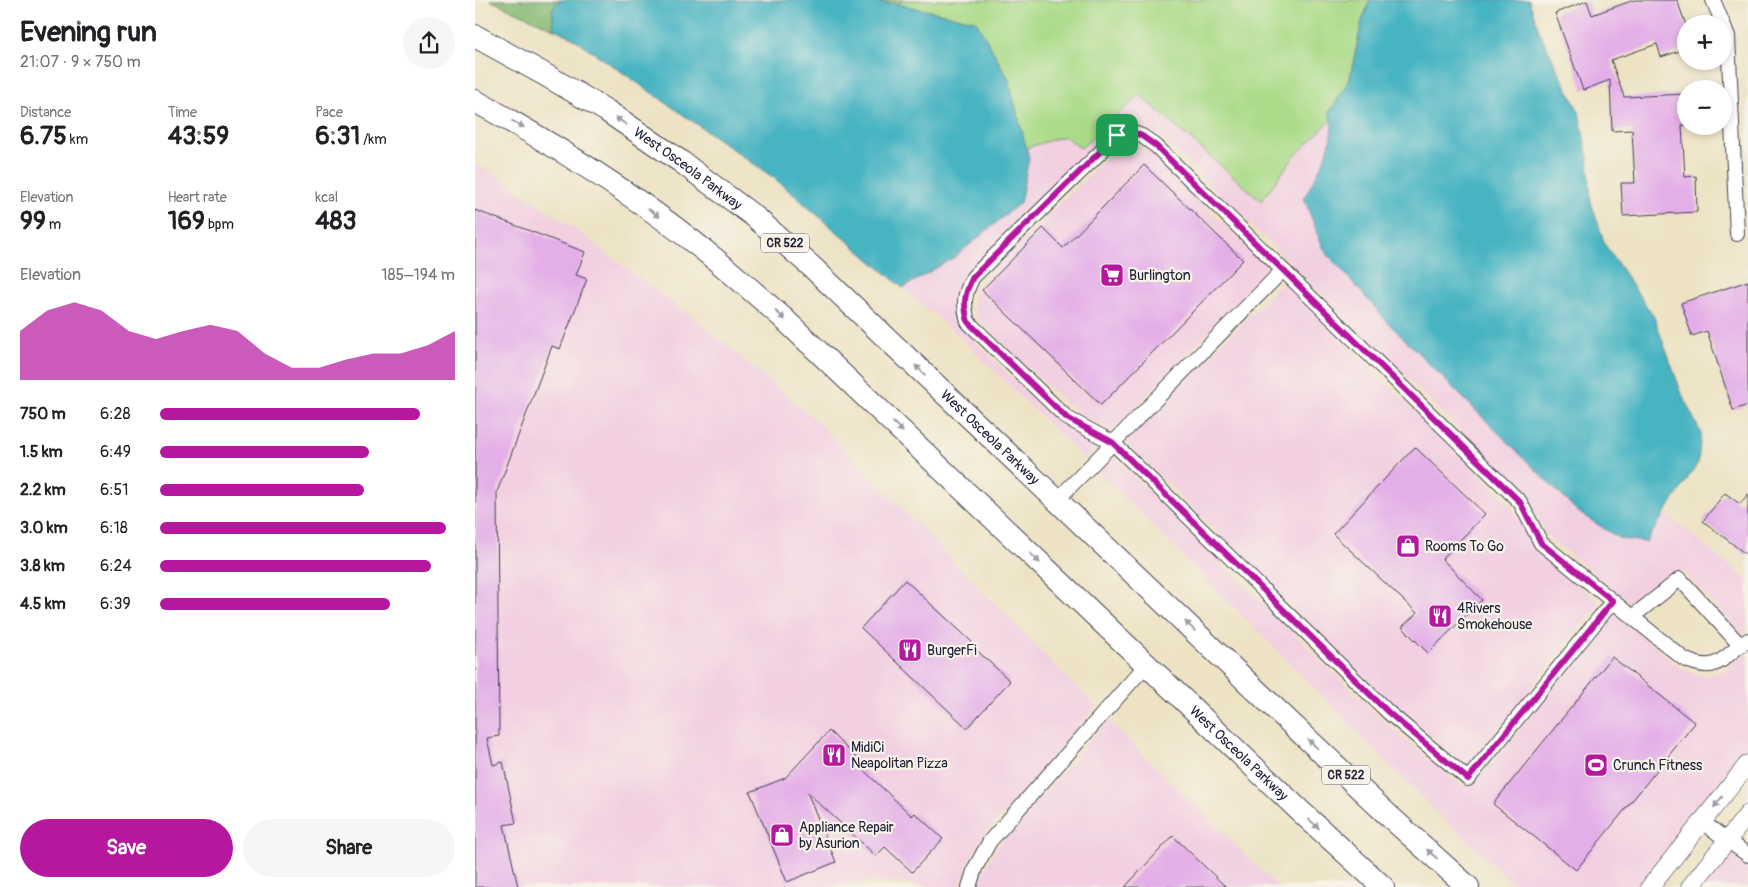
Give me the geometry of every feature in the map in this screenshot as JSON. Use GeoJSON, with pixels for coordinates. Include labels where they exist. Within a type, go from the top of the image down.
{"type":"FeatureCollection","features":[{"type":"Feature","properties":{"kind":"main road","name":"West Osceola Parkway"},"geometry":{"type":"LineString","coordinates":[[475,36],[607,111],[680,160],[755,217],[812,267],[1381,808],[1468,887]]}},
{"type":"Feature","properties":{"kind":"main road","name":"West Osceola Parkway"},"geometry":{"type":"LineString","coordinates":[[475,101],[528,130],[598,174],[715,259],[782,317],[1383,887]]}},
{"type":"Feature","properties":{"kind":"street"},"geometry":{"type":"LineString","coordinates":[[1713,0],[1719,15]]}},
{"type":"Feature","properties":{"kind":"street"},"geometry":{"type":"LineString","coordinates":[[1730,70],[1737,234]]}},
{"type":"Feature","properties":{"kind":"street"},"geometry":{"type":"LineString","coordinates":[[1613,601],[1468,779],[1389,713],[1112,442],[1067,418],[968,322],[964,306],[966,291],[973,277],[1117,135],[1128,130],[1142,136],[1156,146],[1520,502],[1541,543],[1613,601],[1632,617],[1685,658],[1697,664],[1709,666],[1721,662],[1744,643],[1680,579],[1632,617]]}},
{"type":"Feature","properties":{"kind":"street"},"geometry":{"type":"LineString","coordinates":[[1057,500],[1283,270]]}},
{"type":"Feature","properties":{"kind":"street"},"geometry":{"type":"LineString","coordinates":[[969,887],[975,868],[990,841],[1147,664]]}},
{"type":"Feature","properties":{"kind":"street"},"geometry":{"type":"LineString","coordinates":[[1650,887],[1748,764]]}},
{"type":"Feature","properties":{"kind":"street"},"geometry":{"type":"LineString","coordinates":[[1690,887],[1748,814]]}},
{"type":"Feature","properties":{"kind":"street"},"geometry":{"type":"LineString","coordinates":[[1702,822],[1748,855]]}},
{"type":"Feature","properties":{"kind":"shaded area"},"geometry":{"type":"Polygon","coordinates":[[[1140,95],[1261,200],[1293,158],[1332,119],[1329,151],[1304,198],[1324,250],[1392,327],[1577,511],[1646,542],[1665,513],[1748,581],[1748,630],[1741,634],[1685,572],[1675,571],[1633,605],[1547,536],[1526,494],[1162,138],[1146,128],[1131,122],[1126,122],[1112,128],[967,270],[958,290],[956,310],[962,329],[1061,425],[1097,445],[1084,459],[959,336],[903,288],[956,256],[1029,158],[1026,148],[1064,136],[1081,148],[1140,95]]]}},
{"type":"Feature","properties":{"kind":"shaded area","name":"Burlington"},"geometry":{"type":"Polygon","coordinates":[[[1128,141],[1151,153],[1270,270],[1111,431],[1072,409],[975,316],[973,306],[974,294],[980,283],[1122,143],[1128,141]]]}},
{"type":"Feature","properties":{"kind":"shaded area"},"geometry":{"type":"Polygon","coordinates":[[[475,165],[489,171],[579,232],[712,333],[811,416],[1096,707],[984,835],[968,863],[960,887],[870,881],[824,887],[475,887],[475,165]]]}},
{"type":"Feature","properties":{"kind":"shaded area"},"geometry":{"type":"Polygon","coordinates":[[[1283,282],[1513,508],[1536,551],[1600,603],[1467,767],[1394,706],[1125,442],[1283,282]]]}},
{"type":"Feature","properties":{"kind":"shaded area"},"geometry":{"type":"Polygon","coordinates":[[[1112,455],[1383,721],[1463,787],[1474,785],[1614,614],[1630,630],[1632,628],[1679,666],[1696,674],[1712,675],[1724,671],[1748,651],[1748,750],[1639,887],[1517,887],[1435,811],[1097,471],[1112,455]]]}},
{"type":"Feature","properties":{"kind":"shaded area"},"geometry":{"type":"Polygon","coordinates":[[[1108,720],[1278,887],[978,887],[983,872],[997,847],[1108,720]]]}},
{"type":"Feature","properties":{"kind":"shaded area"},"geometry":{"type":"Polygon","coordinates":[[[1729,853],[1748,866],[1748,887],[1701,887],[1729,853]]]}},
{"type":"Feature","properties":{"kind":"green space"},"geometry":{"type":"Polygon","coordinates":[[[490,0],[560,0],[552,9],[554,29],[490,0]]]}},
{"type":"Feature","properties":{"kind":"green space"},"geometry":{"type":"Polygon","coordinates":[[[843,0],[903,0],[898,4],[843,0]]]}},
{"type":"Feature","properties":{"kind":"green space"},"geometry":{"type":"Polygon","coordinates":[[[903,0],[1370,0],[1362,21],[1350,78],[1329,111],[1332,119],[1293,158],[1261,201],[1140,95],[1081,148],[1064,136],[1026,148],[1008,78],[976,21],[898,4],[903,0]]]}},
{"type":"Feature","properties":{"kind":"water"},"geometry":{"type":"Polygon","coordinates":[[[560,0],[843,0],[898,4],[976,21],[1008,78],[1029,158],[1020,203],[956,256],[903,288],[774,178],[570,36],[554,29],[552,9],[560,0]]]}},
{"type":"Feature","properties":{"kind":"water"},"geometry":{"type":"Polygon","coordinates":[[[1370,0],[1529,0],[1539,31],[1579,112],[1588,159],[1591,202],[1605,245],[1654,317],[1683,397],[1701,433],[1698,463],[1646,542],[1620,539],[1577,511],[1392,327],[1324,250],[1304,198],[1321,167],[1329,145],[1331,123],[1329,111],[1332,110],[1350,78],[1362,21],[1370,0]]]}},
{"type":"Feature","properties":{"kind":"building"},"geometry":{"type":"Polygon","coordinates":[[[1634,0],[1677,0],[1682,15],[1677,15],[1677,52],[1661,57],[1657,44],[1611,60],[1624,97],[1677,94],[1677,135],[1683,135],[1685,177],[1696,176],[1697,212],[1623,216],[1621,183],[1635,183],[1632,130],[1612,131],[1610,80],[1583,90],[1555,13],[1587,1],[1592,15],[1634,0]]]}},
{"type":"Feature","properties":{"kind":"building","name":"Burlington"},"geometry":{"type":"Polygon","coordinates":[[[1144,165],[1243,260],[1101,405],[982,290],[1043,228],[1063,248],[1144,165]]]}},
{"type":"Feature","properties":{"kind":"building"},"geometry":{"type":"Polygon","coordinates":[[[475,210],[585,252],[576,275],[587,279],[560,349],[552,346],[497,492],[499,736],[487,738],[493,765],[503,762],[516,823],[504,825],[518,887],[475,887],[475,210]]]}},
{"type":"Feature","properties":{"kind":"building"},"geometry":{"type":"Polygon","coordinates":[[[1748,281],[1748,405],[1733,410],[1707,331],[1692,336],[1681,303],[1748,281]]]}},
{"type":"Feature","properties":{"kind":"building"},"geometry":{"type":"Polygon","coordinates":[[[1415,447],[1485,514],[1442,559],[1482,600],[1428,653],[1402,627],[1417,613],[1333,534],[1415,447]]]}},
{"type":"Feature","properties":{"kind":"building"},"geometry":{"type":"Polygon","coordinates":[[[1725,493],[1740,504],[1748,494],[1748,556],[1703,521],[1725,493]]]}},
{"type":"Feature","properties":{"kind":"building"},"geometry":{"type":"Polygon","coordinates":[[[905,580],[972,642],[970,644],[1010,681],[967,728],[861,628],[905,580]]]}},
{"type":"Feature","properties":{"kind":"building"},"geometry":{"type":"Polygon","coordinates":[[[1612,657],[1695,723],[1576,870],[1493,804],[1612,657]]]}},
{"type":"Feature","properties":{"kind":"building"},"geometry":{"type":"Polygon","coordinates":[[[829,731],[858,759],[855,762],[912,816],[915,813],[943,839],[912,872],[885,847],[876,856],[807,792],[836,862],[787,882],[750,792],[785,778],[829,731]]]}},
{"type":"Feature","properties":{"kind":"building"},"geometry":{"type":"Polygon","coordinates":[[[1173,836],[1226,887],[1125,887],[1173,836]]]}},
{"type":"Feature","properties":{"kind":"place","name":"Burlington"},"geometry":{"type":"Point","coordinates":[1112,275]}},
{"type":"Feature","properties":{"kind":"place","name":"Rooms To Go"},"geometry":{"type":"Point","coordinates":[1408,546]}},
{"type":"Feature","properties":{"kind":"place","name":"4Rivers Smokehouse"},"geometry":{"type":"Point","coordinates":[1440,616]}},
{"type":"Feature","properties":{"kind":"place","name":"BurgerFi"},"geometry":{"type":"Point","coordinates":[910,650]}},
{"type":"Feature","properties":{"kind":"place","name":"MidiCi Neapolitan Pizza"},"geometry":{"type":"Point","coordinates":[834,755]}},
{"type":"Feature","properties":{"kind":"place","name":"Crunch Fitness"},"geometry":{"type":"Point","coordinates":[1596,765]}},
{"type":"Feature","properties":{"kind":"place","name":"Appliance Repair by Asurion"},"geometry":{"type":"Point","coordinates":[782,835]}},
{"type":"Feature","properties":{"kind":"route"},"geometry":{"type":"LineString","coordinates":[[1128,130],[1142,136],[1156,146],[1520,502],[1541,543],[1613,601],[1468,779],[1389,713],[1112,442],[1067,418],[968,322],[964,306],[966,291],[973,277],[1117,135],[1128,130]]}}]}
